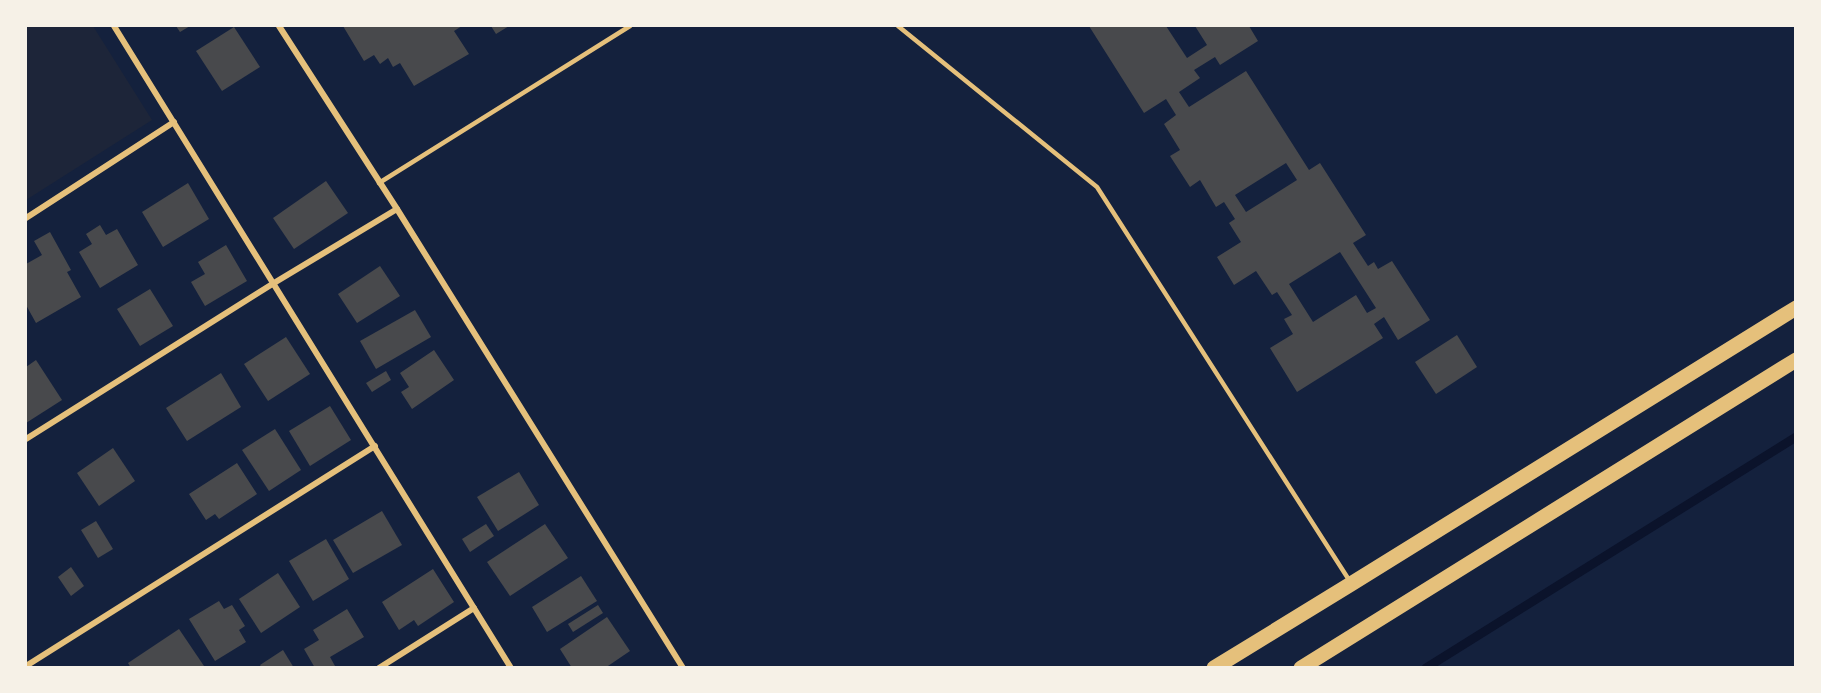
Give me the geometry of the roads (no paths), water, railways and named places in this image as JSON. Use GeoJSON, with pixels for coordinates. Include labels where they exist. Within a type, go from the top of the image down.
{"type":"FeatureCollection","features":[{"type":"Feature","properties":{"kind":"main road"},"geometry":{"type":"LineString","coordinates":[[1214,668],[1796,308]]}},
{"type":"Feature","properties":{"kind":"main road"},"geometry":{"type":"LineString","coordinates":[[1301,668],[1796,360]]}},
{"type":"Feature","properties":{"kind":"street"},"geometry":{"type":"LineString","coordinates":[[114,26],[511,668]]}},
{"type":"Feature","properties":{"kind":"street"},"geometry":{"type":"LineString","coordinates":[[279,26],[397,209],[682,668]]}},
{"type":"Feature","properties":{"kind":"street"},"geometry":{"type":"LineString","coordinates":[[26,218],[174,122]]}},
{"type":"Feature","properties":{"kind":"street"},"geometry":{"type":"LineString","coordinates":[[26,439],[274,283],[397,209]]}},
{"type":"Feature","properties":{"kind":"street"},"geometry":{"type":"LineString","coordinates":[[26,666],[375,446]]}},
{"type":"Feature","properties":{"kind":"street"},"geometry":{"type":"LineString","coordinates":[[379,668],[474,608]]}},
{"type":"Feature","properties":{"kind":"lane"},"geometry":{"type":"LineString","coordinates":[[379,183],[630,26]]}},
{"type":"Feature","properties":{"kind":"lane"},"geometry":{"type":"LineString","coordinates":[[898,26],[1097,186],[1352,584]]}},
{"type":"Feature","properties":{"kind":"waterway"},"geometry":{"type":"LineString","coordinates":[[1426,668],[1796,437]]}}]}
